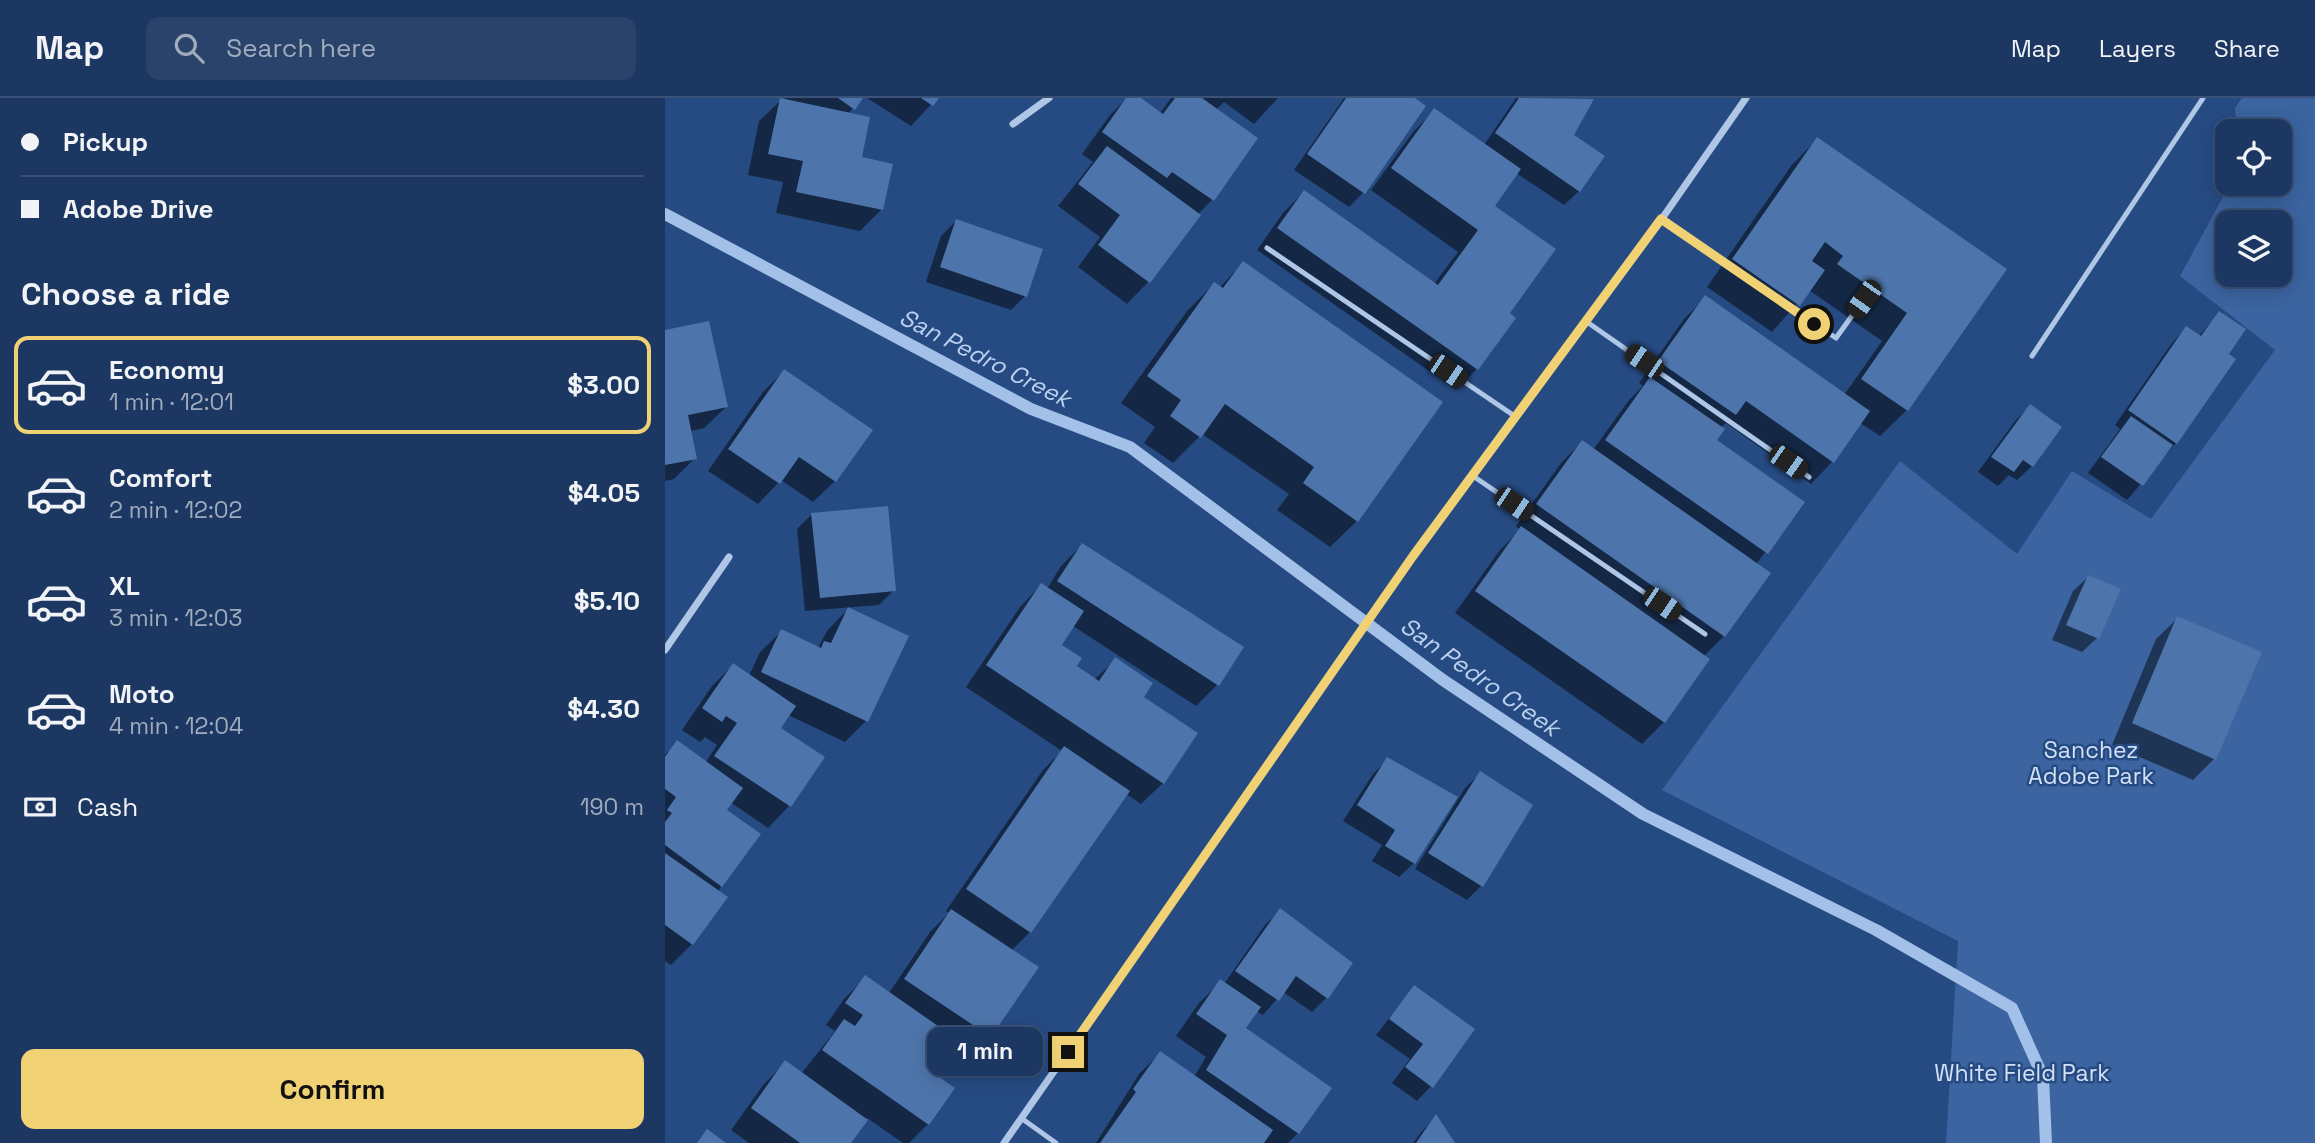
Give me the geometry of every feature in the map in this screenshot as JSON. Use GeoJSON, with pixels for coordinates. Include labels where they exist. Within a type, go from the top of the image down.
{"type":"FeatureCollection","features":[{"type":"Feature","properties":{"kind":"street"},"geometry":{"type":"LineString","coordinates":[[1013,124],[1049,98]]}},
{"type":"Feature","properties":{"kind":"street"},"geometry":{"type":"LineString","coordinates":[[1004,1143],[1332,676],[1413,556],[1587,322],[1746,98]]}},
{"type":"Feature","properties":{"kind":"street"},"geometry":{"type":"LineString","coordinates":[[665,650],[729,557]]}},
{"type":"Feature","properties":{"kind":"lane"},"geometry":{"type":"LineString","coordinates":[[2032,356],[2203,98]]}},
{"type":"Feature","properties":{"kind":"lane"},"geometry":{"type":"LineString","coordinates":[[1661,219],[1836,338],[1864,299]]}},
{"type":"Feature","properties":{"kind":"lane"},"geometry":{"type":"LineString","coordinates":[[1268,248],[1516,417]]}},
{"type":"Feature","properties":{"kind":"lane"},"geometry":{"type":"LineString","coordinates":[[1587,322],[1809,477]]}},
{"type":"Feature","properties":{"kind":"lane"},"geometry":{"type":"LineString","coordinates":[[1473,476],[1705,634]]}},
{"type":"Feature","properties":{"kind":"lane"},"geometry":{"type":"LineString","coordinates":[[1021,1118],[1056,1143]]}},
{"type":"Feature","properties":{"kind":"green space","name":"Sanchez Adobe Park"},"geometry":{"type":"Polygon","coordinates":[[[2242,98],[2315,98],[2315,1143],[1946,1143],[1958,941],[1662,790],[1900,461],[2017,554],[2072,471],[2151,519],[2275,350],[2180,276],[2215,212],[2215,287],[2292,287],[2292,210],[2216,210],[2223,196],[2292,196],[2292,119],[2236,119],[2235,108],[2242,98]]]}},
{"type":"Feature","properties":{"kind":"building"},"geometry":{"type":"Polygon","coordinates":[[[780,98],[870,117],[862,157],[893,164],[883,210],[796,192],[803,161],[768,154],[780,98]]]}},
{"type":"Feature","properties":{"kind":"building"},"geometry":{"type":"Polygon","coordinates":[[[838,98],[863,98],[855,110],[838,98]]]}},
{"type":"Feature","properties":{"kind":"building"},"geometry":{"type":"Polygon","coordinates":[[[921,98],[939,98],[933,106],[921,98]]]}},
{"type":"Feature","properties":{"kind":"building"},"geometry":{"type":"Polygon","coordinates":[[[1126,98],[1141,98],[1163,114],[1175,98],[1202,98],[1258,138],[1214,201],[1172,172],[1167,178],[1102,132],[1126,98]]]}},
{"type":"Feature","properties":{"kind":"building"},"geometry":{"type":"Polygon","coordinates":[[[1346,98],[1415,98],[1426,106],[1365,194],[1307,154],[1346,98]]]}},
{"type":"Feature","properties":{"kind":"building"},"geometry":{"type":"Polygon","coordinates":[[[1519,98],[1594,99],[1574,135],[1605,156],[1580,192],[1495,133],[1519,98]]]}},
{"type":"Feature","properties":{"kind":"building"},"geometry":{"type":"Polygon","coordinates":[[[1434,108],[1521,169],[1495,206],[1556,249],[1510,313],[1516,318],[1478,370],[1277,228],[1304,190],[1438,285],[1478,230],[1391,168],[1434,108]]]}},
{"type":"Feature","properties":{"kind":"building"},"geometry":{"type":"Polygon","coordinates":[[[1817,137],[2007,269],[1908,411],[1861,379],[1907,313],[1837,264],[1843,256],[1825,242],[1812,261],[1825,270],[1800,306],[1732,259],[1817,137]]]}},
{"type":"Feature","properties":{"kind":"building"},"geometry":{"type":"Polygon","coordinates":[[[1107,146],[1201,215],[1150,283],[1098,245],[1120,215],[1078,184],[1107,146]]]}},
{"type":"Feature","properties":{"kind":"building"},"geometry":{"type":"Polygon","coordinates":[[[956,219],[1043,249],[1027,297],[940,267],[956,219]]]}},
{"type":"Feature","properties":{"kind":"building"},"geometry":{"type":"Polygon","coordinates":[[[1243,261],[1443,402],[1358,522],[1303,483],[1314,467],[1225,404],[1201,438],[1170,416],[1181,400],[1147,376],[1214,282],[1223,288],[1243,261]]]}},
{"type":"Feature","properties":{"kind":"building"},"geometry":{"type":"Polygon","coordinates":[[[1705,295],[1870,411],[1834,463],[1746,401],[1736,415],[1658,361],[1705,295]]]}},
{"type":"Feature","properties":{"kind":"building"},"geometry":{"type":"Polygon","coordinates":[[[2219,311],[2246,329],[2229,354],[2236,359],[2177,444],[2128,410],[2186,326],[2201,336],[2219,311]]]}},
{"type":"Feature","properties":{"kind":"building"},"geometry":{"type":"Polygon","coordinates":[[[709,321],[728,407],[688,415],[697,459],[665,465],[665,330],[709,321]]]}},
{"type":"Feature","properties":{"kind":"building"},"geometry":{"type":"Polygon","coordinates":[[[784,369],[873,430],[836,482],[799,457],[780,484],[728,449],[784,369]]]}},
{"type":"Feature","properties":{"kind":"building"},"geometry":{"type":"Polygon","coordinates":[[[1650,377],[1725,429],[1717,440],[1805,502],[1768,554],[1605,440],[1650,377]]]}},
{"type":"Feature","properties":{"kind":"building"},"geometry":{"type":"Polygon","coordinates":[[[2030,404],[2062,427],[2033,467],[2023,460],[2014,472],[1991,457],[2030,404]]]}},
{"type":"Feature","properties":{"kind":"building"},"geometry":{"type":"Polygon","coordinates":[[[2131,416],[2173,445],[2143,486],[2101,457],[2131,416]]]}},
{"type":"Feature","properties":{"kind":"building"},"geometry":{"type":"Polygon","coordinates":[[[1582,440],[1771,573],[1725,637],[1536,504],[1582,440]]]}},
{"type":"Feature","properties":{"kind":"building"},"geometry":{"type":"Polygon","coordinates":[[[888,506],[896,591],[820,598],[811,513],[888,506]]]}},
{"type":"Feature","properties":{"kind":"building"},"geometry":{"type":"Polygon","coordinates":[[[1521,526],[1710,659],[1665,723],[1475,591],[1521,526]]]}},
{"type":"Feature","properties":{"kind":"building"},"geometry":{"type":"Polygon","coordinates":[[[1082,543],[1244,647],[1219,686],[1057,581],[1082,543]]]}},
{"type":"Feature","properties":{"kind":"building"},"geometry":{"type":"Polygon","coordinates":[[[2088,575],[2121,589],[2099,639],[2066,625],[2088,575]]]}},
{"type":"Feature","properties":{"kind":"building"},"geometry":{"type":"Polygon","coordinates":[[[1041,583],[1084,611],[1062,645],[1082,658],[1077,666],[1099,681],[1115,657],[1153,683],[1144,697],[1198,733],[1164,784],[986,665],[1041,583]]]}},
{"type":"Feature","properties":{"kind":"building"},"geometry":{"type":"Polygon","coordinates":[[[848,607],[909,636],[868,722],[761,672],[781,629],[821,648],[824,641],[831,643],[848,607]]]}},
{"type":"Feature","properties":{"kind":"building"},"geometry":{"type":"Polygon","coordinates":[[[2177,616],[2262,652],[2216,760],[2132,723],[2177,616]]]}},
{"type":"Feature","properties":{"kind":"building"},"geometry":{"type":"Polygon","coordinates":[[[733,663],[796,706],[781,728],[825,757],[791,807],[714,756],[737,723],[726,716],[722,722],[702,708],[733,663]]]}},
{"type":"Feature","properties":{"kind":"building"},"geometry":{"type":"Polygon","coordinates":[[[677,740],[743,788],[727,810],[761,834],[722,887],[665,845],[665,822],[672,813],[667,810],[676,797],[665,789],[665,757],[677,740]]]}},
{"type":"Feature","properties":{"kind":"building"},"geometry":{"type":"Polygon","coordinates":[[[1064,746],[1130,791],[1031,933],[966,889],[1064,746]]]}},
{"type":"Feature","properties":{"kind":"building"},"geometry":{"type":"Polygon","coordinates":[[[1387,757],[1458,797],[1415,864],[1385,846],[1395,830],[1357,805],[1387,757]]]}},
{"type":"Feature","properties":{"kind":"building"},"geometry":{"type":"Polygon","coordinates":[[[1480,771],[1533,805],[1483,887],[1428,853],[1480,771]]]}},
{"type":"Feature","properties":{"kind":"building"},"geometry":{"type":"Polygon","coordinates":[[[665,853],[728,897],[693,945],[665,925],[665,853]]]}},
{"type":"Feature","properties":{"kind":"building"},"geometry":{"type":"Polygon","coordinates":[[[1280,908],[1353,963],[1328,999],[1296,976],[1279,1001],[1235,971],[1280,908]]]}},
{"type":"Feature","properties":{"kind":"building"},"geometry":{"type":"Polygon","coordinates":[[[951,909],[1039,967],[991,1037],[904,979],[951,909]]]}},
{"type":"Feature","properties":{"kind":"building"},"geometry":{"type":"Polygon","coordinates":[[[865,975],[948,1033],[925,1067],[955,1088],[929,1125],[822,1050],[844,1019],[855,1026],[863,1015],[845,1003],[865,975]]]}},
{"type":"Feature","properties":{"kind":"building"},"geometry":{"type":"Polygon","coordinates":[[[1220,979],[1261,1007],[1246,1028],[1332,1088],[1299,1134],[1206,1070],[1227,1035],[1196,1014],[1220,979]]]}},
{"type":"Feature","properties":{"kind":"building"},"geometry":{"type":"Polygon","coordinates":[[[1414,985],[1475,1029],[1433,1088],[1405,1067],[1423,1044],[1389,1019],[1414,985]]]}},
{"type":"Feature","properties":{"kind":"building"},"geometry":{"type":"Polygon","coordinates":[[[1160,1051],[1273,1130],[1264,1143],[1100,1143],[1136,1092],[1133,1089],[1160,1051]]]}},
{"type":"Feature","properties":{"kind":"building"},"geometry":{"type":"Polygon","coordinates":[[[785,1060],[868,1120],[851,1143],[800,1143],[751,1108],[785,1060]]]}},
{"type":"Feature","properties":{"kind":"building"},"geometry":{"type":"Polygon","coordinates":[[[1436,1114],[1455,1143],[1416,1143],[1436,1114]]]}},
{"type":"Feature","properties":{"kind":"building"},"geometry":{"type":"Polygon","coordinates":[[[707,1129],[726,1143],[697,1143],[707,1129]]]}},
{"type":"Feature","properties":{"kind":"waterway","name":"San Pedro Creek"},"geometry":{"type":"LineString","coordinates":[[665,214],[1031,409],[1130,447],[1443,680],[1643,814],[1876,930],[2012,1008],[2043,1077],[2046,1143]]}},
{"type":"Feature","properties":{"kind":"route"},"geometry":{"type":"LineString","coordinates":[[1068,1052],[1413,556],[1661,219],[1814,324]]}},
{"type":"Feature","properties":{"kind":"park label","name":"White Field Park"},"geometry":{"type":"Point","coordinates":[2022,1073]}}]}
